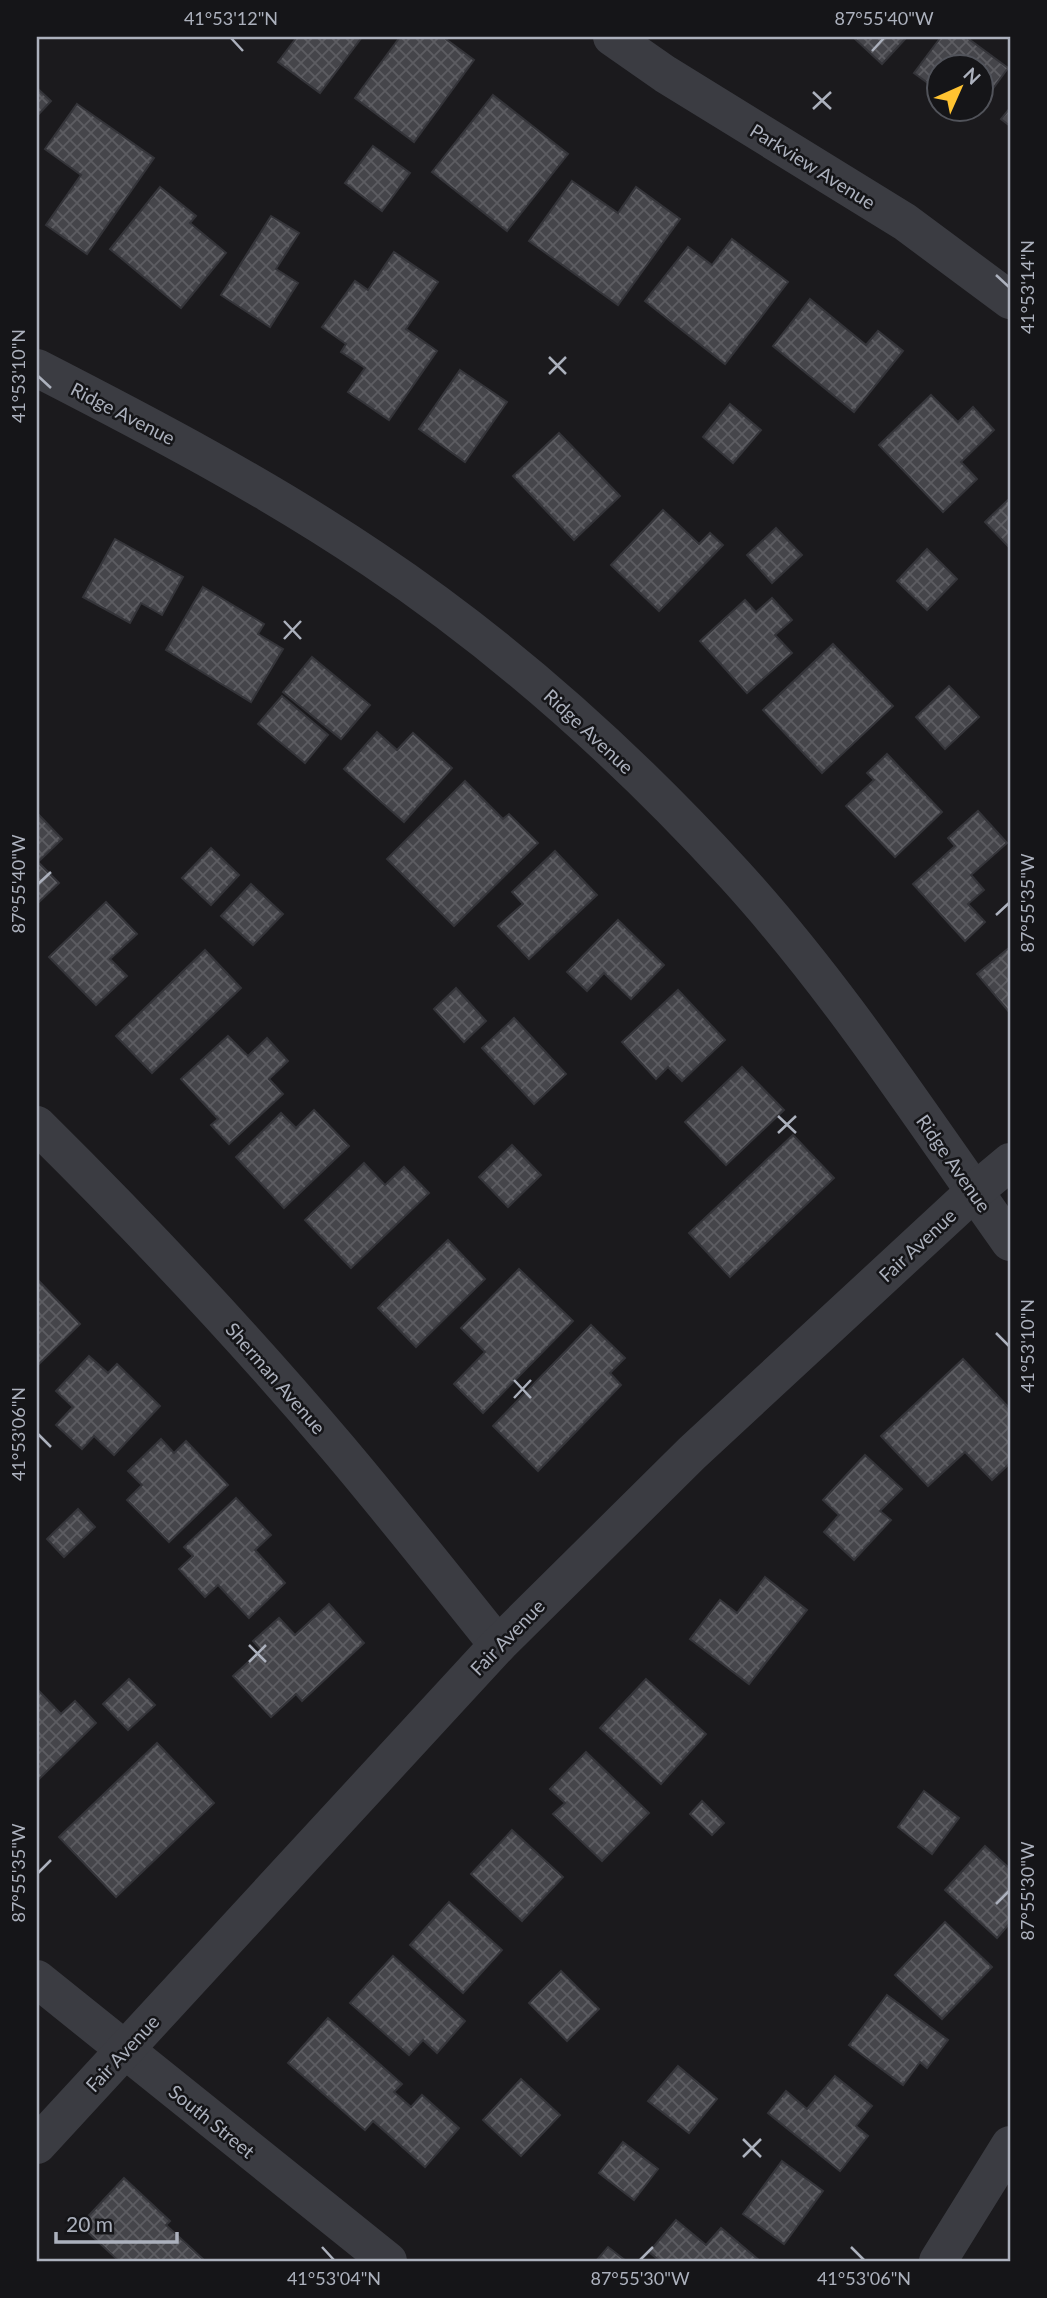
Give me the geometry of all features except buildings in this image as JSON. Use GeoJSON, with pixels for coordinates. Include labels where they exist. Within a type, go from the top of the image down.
{"type":"FeatureCollection","features":[{"type":"Feature","properties":{"kind":"street","name":"Parkview Avenue"},"geometry":{"type":"LineString","coordinates":[[612,37],[665,74],[905,222],[1010,300]]}},
{"type":"Feature","properties":{"kind":"street","name":"Ridge Avenue"},"geometry":{"type":"LineString","coordinates":[[37,368],[158,430],[270,494],[351,545],[470,629],[549,693],[659,795],[736,876],[834,995],[1010,1242]]}},
{"type":"Feature","properties":{"kind":"street","name":"Sherman Avenue"},"geometry":{"type":"LineString","coordinates":[[37,1125],[214,1308],[337,1447],[498,1645]]}},
{"type":"Feature","properties":{"kind":"street","name":"Fair Avenue"},"geometry":{"type":"LineString","coordinates":[[37,2145],[498,1645],[692,1453],[974,1192],[1010,1163]]}},
{"type":"Feature","properties":{"kind":"street","name":"South Street"},"geometry":{"type":"LineString","coordinates":[[37,1979],[388,2261]]}},
{"type":"Feature","properties":{"kind":"street"},"geometry":{"type":"LineString","coordinates":[[938,2261],[1010,2145]]}}]}
